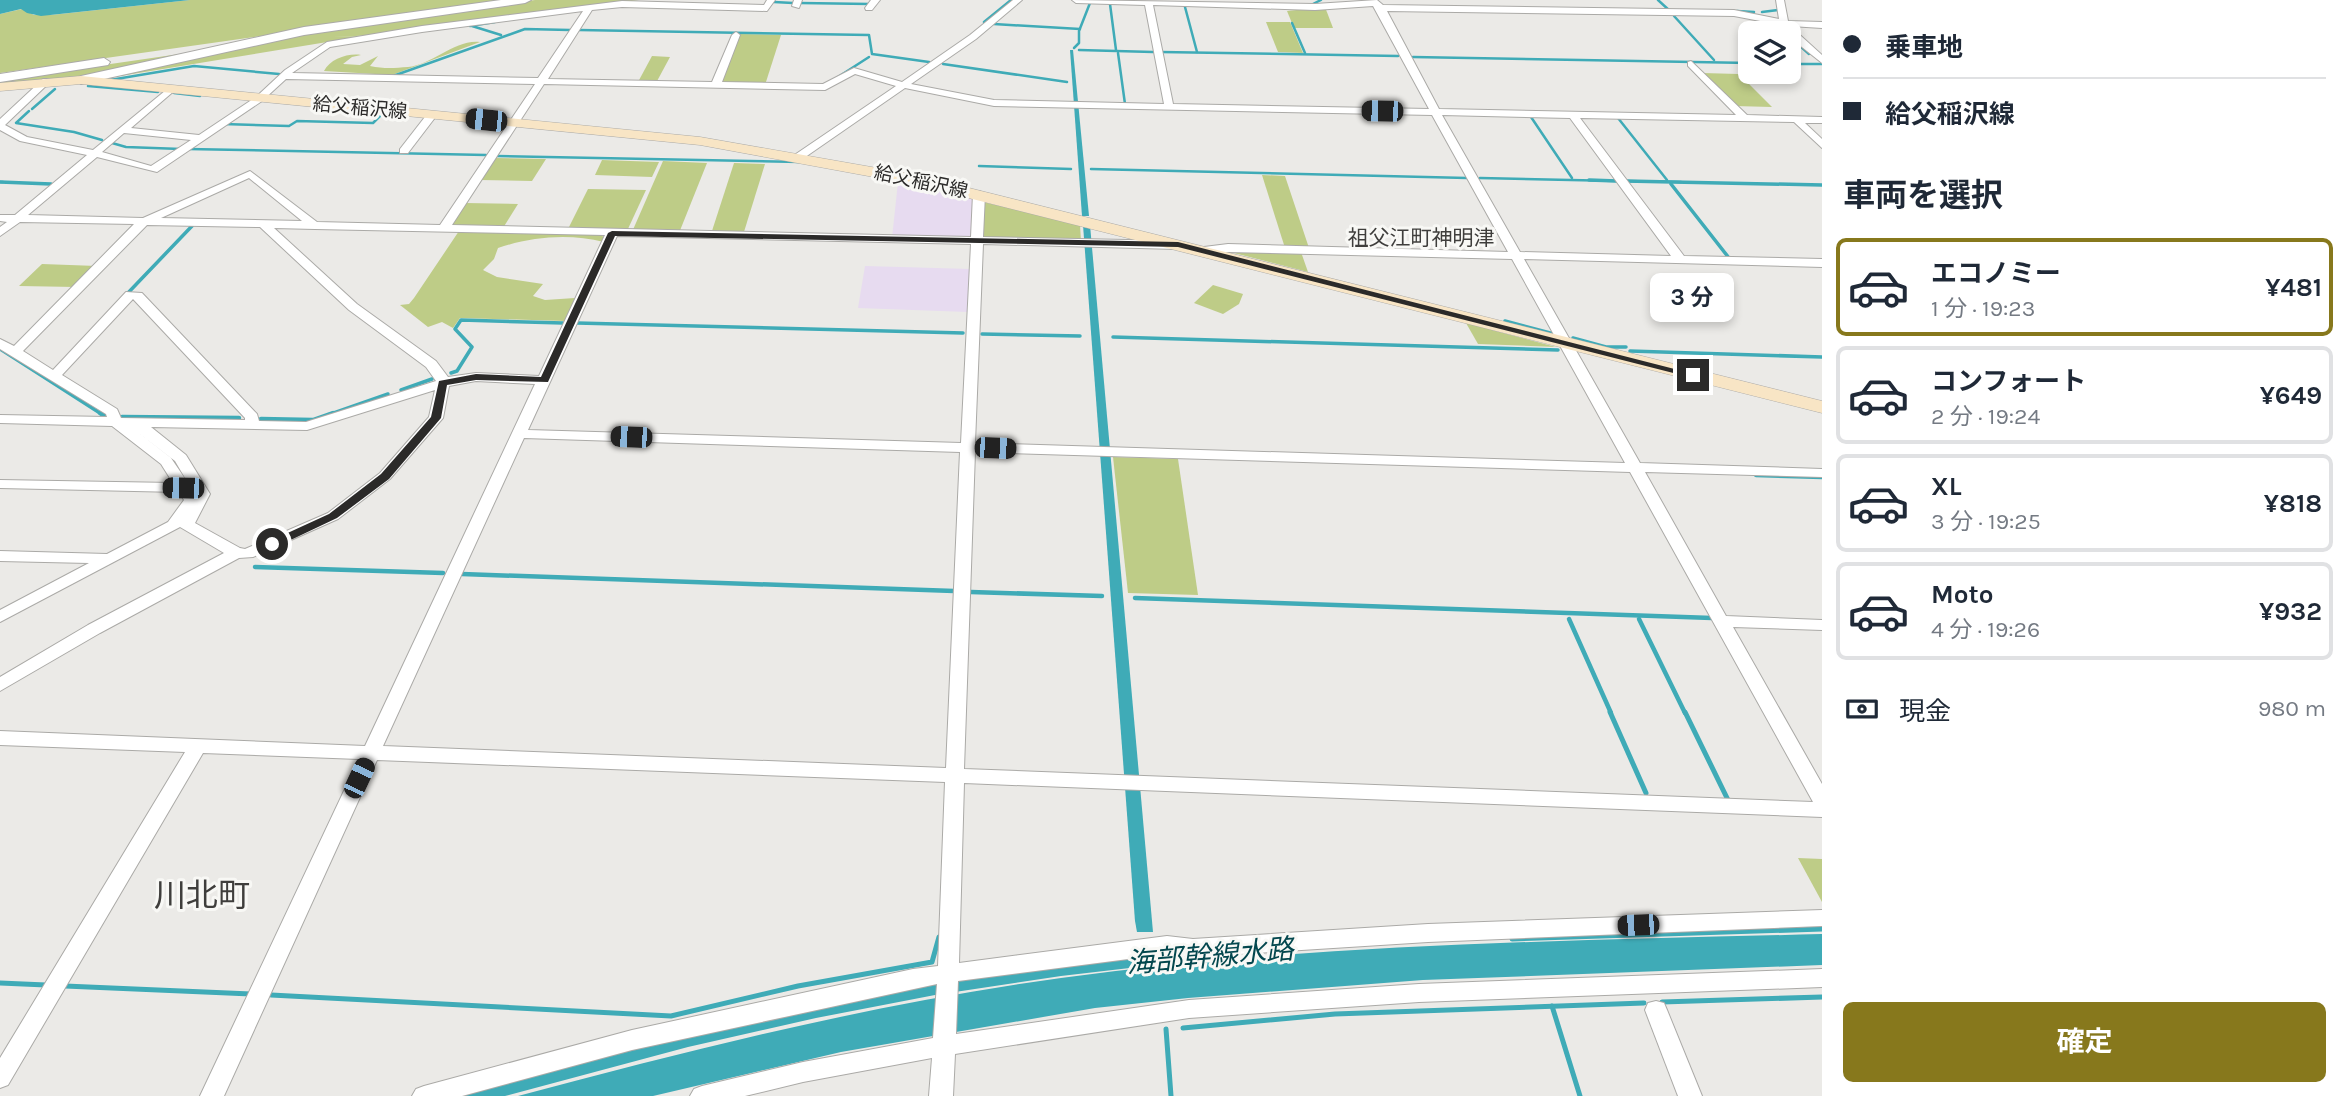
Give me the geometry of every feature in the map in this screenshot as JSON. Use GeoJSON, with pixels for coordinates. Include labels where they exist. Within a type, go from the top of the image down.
{"type":"FeatureCollection","features":[{"type":"Feature","properties":{"kind":"main road","name":"給父稲沢線"},"geometry":{"type":"LineString","coordinates":[[0,87],[81,80],[701,141],[979,194],[1822,407]]}},
{"type":"Feature","properties":{"kind":"street"},"geometry":{"type":"LineString","coordinates":[[81,80],[304,31],[525,0]]}},
{"type":"Feature","properties":{"kind":"street"},"geometry":{"type":"LineString","coordinates":[[46,81],[0,125],[13,135],[94,153],[153,170],[258,99],[283,76],[327,45],[422,29],[622,4],[767,8],[771,0]]}},
{"type":"Feature","properties":{"kind":"street"},"geometry":{"type":"LineString","coordinates":[[869,8],[876,0]]}},
{"type":"Feature","properties":{"kind":"street"},"geometry":{"type":"LineString","coordinates":[[797,158],[973,37],[1018,0]]}},
{"type":"Feature","properties":{"kind":"street"},"geometry":{"type":"LineString","coordinates":[[1076,0],[1149,4],[1252,3],[1315,7],[1376,4],[1459,9],[1734,13],[1774,21]]}},
{"type":"Feature","properties":{"kind":"street"},"geometry":{"type":"LineString","coordinates":[[1452,0],[1459,9]]}},
{"type":"Feature","properties":{"kind":"street"},"geometry":{"type":"LineString","coordinates":[[1560,0],[1570,11]]}},
{"type":"Feature","properties":{"kind":"street"},"geometry":{"type":"LineString","coordinates":[[1780,0],[1784,21]]}},
{"type":"Feature","properties":{"kind":"street"},"geometry":{"type":"LineString","coordinates":[[1149,4],[1169,106]]}},
{"type":"Feature","properties":{"kind":"street"},"geometry":{"type":"LineString","coordinates":[[1376,4],[1822,801]]}},
{"type":"Feature","properties":{"kind":"street"},"geometry":{"type":"LineString","coordinates":[[444,228],[589,9]]}},
{"type":"Feature","properties":{"kind":"street"},"geometry":{"type":"LineString","coordinates":[[1801,24],[1822,26]]}},
{"type":"Feature","properties":{"kind":"street"},"geometry":{"type":"LineString","coordinates":[[716,85],[737,35]]}},
{"type":"Feature","properties":{"kind":"street"},"geometry":{"type":"LineString","coordinates":[[1801,42],[1822,60]]}},
{"type":"Feature","properties":{"kind":"street"},"geometry":{"type":"LineString","coordinates":[[0,78],[245,43]]}},
{"type":"Feature","properties":{"kind":"street"},"geometry":{"type":"LineString","coordinates":[[1691,64],[1744,118]]}},
{"type":"Feature","properties":{"kind":"street"},"geometry":{"type":"LineString","coordinates":[[283,76],[828,87],[854,71],[903,85],[994,103],[1822,120]]}},
{"type":"Feature","properties":{"kind":"street"},"geometry":{"type":"LineString","coordinates":[[0,233],[171,89]]}},
{"type":"Feature","properties":{"kind":"street"},"geometry":{"type":"LineString","coordinates":[[0,110],[15,109]]}},
{"type":"Feature","properties":{"kind":"street"},"geometry":{"type":"LineString","coordinates":[[404,151],[432,115]]}},
{"type":"Feature","properties":{"kind":"street"},"geometry":{"type":"LineString","coordinates":[[1573,115],[1680,259]]}},
{"type":"Feature","properties":{"kind":"street"},"geometry":{"type":"LineString","coordinates":[[1796,120],[1822,145]]}},
{"type":"Feature","properties":{"kind":"street"},"geometry":{"type":"LineString","coordinates":[[121,130],[200,138]]}},
{"type":"Feature","properties":{"kind":"street"},"geometry":{"type":"LineString","coordinates":[[0,138],[13,135]]}},
{"type":"Feature","properties":{"kind":"street"},"geometry":{"type":"LineString","coordinates":[[16,351],[143,222],[250,174],[315,226]]}},
{"type":"Feature","properties":{"kind":"street"},"geometry":{"type":"LineString","coordinates":[[941,1096],[979,194]]}},
{"type":"Feature","properties":{"kind":"street"},"geometry":{"type":"LineString","coordinates":[[0,218],[1178,245]]}},
{"type":"Feature","properties":{"kind":"street"},"geometry":{"type":"LineString","coordinates":[[137,422],[181,458],[202,494],[186,525],[236,553],[247,554],[333,516],[385,476],[436,418],[443,383],[431,364],[353,307],[264,225]]}},
{"type":"Feature","properties":{"kind":"street"},"geometry":{"type":"LineString","coordinates":[[212,1096],[612,233]]}},
{"type":"Feature","properties":{"kind":"street"},"geometry":{"type":"LineString","coordinates":[[1204,251],[1228,248],[1822,263]]}},
{"type":"Feature","properties":{"kind":"street"},"geometry":{"type":"LineString","coordinates":[[53,377],[130,295],[138,296],[252,417],[253,425]]}},
{"type":"Feature","properties":{"kind":"street"},"geometry":{"type":"LineString","coordinates":[[0,343],[112,412],[114,421],[166,461],[192,500],[173,525],[0,617]]}},
{"type":"Feature","properties":{"kind":"street"},"geometry":{"type":"LineString","coordinates":[[0,418],[307,426],[443,383],[476,377],[544,380]]}},
{"type":"Feature","properties":{"kind":"street"},"geometry":{"type":"LineString","coordinates":[[519,434],[1822,473]]}},
{"type":"Feature","properties":{"kind":"street"},"geometry":{"type":"LineString","coordinates":[[0,484],[183,488]]}},
{"type":"Feature","properties":{"kind":"street"},"geometry":{"type":"LineString","coordinates":[[0,685],[94,629],[236,553]]}},
{"type":"Feature","properties":{"kind":"street"},"geometry":{"type":"LineString","coordinates":[[0,556],[110,559]]}},
{"type":"Feature","properties":{"kind":"street"},"geometry":{"type":"LineString","coordinates":[[1722,621],[1822,625]]}},
{"type":"Feature","properties":{"kind":"street"},"geometry":{"type":"LineString","coordinates":[[0,738],[1822,810]]}},
{"type":"Feature","properties":{"kind":"street"},"geometry":{"type":"LineString","coordinates":[[0,1078],[197,747]]}},
{"type":"Feature","properties":{"kind":"street"},"geometry":{"type":"LineString","coordinates":[[424,1096],[632,1040],[948,974],[1167,945],[1193,948],[1428,933],[1822,918]]}},
{"type":"Feature","properties":{"kind":"street"},"geometry":{"type":"LineString","coordinates":[[702,1096],[803,1072],[942,1046],[1189,1009],[1419,993],[1822,978]]}},
{"type":"Feature","properties":{"kind":"street"},"geometry":{"type":"LineString","coordinates":[[1656,1010],[1690,1096]]}},
{"type":"Feature","properties":{"kind":"shaded area"},"geometry":{"type":"Polygon","coordinates":[[[898,182],[974,198],[973,238],[892,238],[898,182]]]}},
{"type":"Feature","properties":{"kind":"shaded area"},"geometry":{"type":"Polygon","coordinates":[[[865,266],[971,269],[968,312],[858,308],[865,266]]]}},
{"type":"Feature","properties":{"kind":"green space"},"geometry":{"type":"Polygon","coordinates":[[[190,0],[515,0],[0,73],[0,14],[22,9],[34,15],[51,15],[190,0]]]}},
{"type":"Feature","properties":{"kind":"green space"},"geometry":{"type":"Polygon","coordinates":[[[535,0],[639,0],[377,35],[333,37],[364,36],[102,79],[303,33],[535,0]]]}},
{"type":"Feature","properties":{"kind":"green space"},"geometry":{"type":"Polygon","coordinates":[[[1325,7],[1333,28],[1294,28],[1287,11],[1325,7]]]}},
{"type":"Feature","properties":{"kind":"green space"},"geometry":{"type":"Polygon","coordinates":[[[1266,22],[1290,22],[1303,53],[1278,52],[1266,22]]]}},
{"type":"Feature","properties":{"kind":"green space"},"geometry":{"type":"Polygon","coordinates":[[[740,34],[781,35],[765,85],[719,83],[740,34]]]}},
{"type":"Feature","properties":{"kind":"green space"},"geometry":{"type":"Polygon","coordinates":[[[480,42],[392,75],[324,71],[335,60],[356,55],[361,55],[352,57],[343,64],[360,65],[378,56],[370,66],[408,67],[426,62],[462,44],[480,42]]]}},
{"type":"Feature","properties":{"kind":"green space"},"geometry":{"type":"Polygon","coordinates":[[[214,49],[89,75],[0,86],[0,80],[214,49]]]}},
{"type":"Feature","properties":{"kind":"green space"},"geometry":{"type":"Polygon","coordinates":[[[652,56],[670,57],[656,83],[638,82],[652,56]]]}},
{"type":"Feature","properties":{"kind":"green space"},"geometry":{"type":"Polygon","coordinates":[[[1702,73],[1738,74],[1738,84],[1749,84],[1772,107],[1734,106],[1702,73]]]}},
{"type":"Feature","properties":{"kind":"green space"},"geometry":{"type":"Polygon","coordinates":[[[495,158],[546,159],[532,181],[480,180],[495,158]]]}},
{"type":"Feature","properties":{"kind":"green space"},"geometry":{"type":"Polygon","coordinates":[[[602,160],[659,162],[652,177],[595,175],[602,160]]]}},
{"type":"Feature","properties":{"kind":"green space"},"geometry":{"type":"Polygon","coordinates":[[[663,161],[707,163],[679,233],[632,232],[663,161]]]}},
{"type":"Feature","properties":{"kind":"green space"},"geometry":{"type":"Polygon","coordinates":[[[734,163],[765,164],[743,235],[711,234],[734,163]]]}},
{"type":"Feature","properties":{"kind":"green space"},"geometry":{"type":"Polygon","coordinates":[[[1262,175],[1285,176],[1309,248],[1285,248],[1262,175]]]}},
{"type":"Feature","properties":{"kind":"green space"},"geometry":{"type":"Polygon","coordinates":[[[588,189],[646,190],[627,231],[568,229],[588,189]]]}},
{"type":"Feature","properties":{"kind":"green space"},"geometry":{"type":"Polygon","coordinates":[[[983,202],[1080,224],[1081,242],[981,239],[983,202]]]}},
{"type":"Feature","properties":{"kind":"green space"},"geometry":{"type":"Polygon","coordinates":[[[465,203],[518,204],[503,228],[451,225],[465,203]]]}},
{"type":"Feature","properties":{"kind":"green space"},"geometry":{"type":"Polygon","coordinates":[[[459,231],[601,235],[605,238],[604,242],[550,238],[511,244],[498,248],[494,259],[483,270],[497,277],[543,284],[533,296],[545,300],[575,298],[565,321],[460,318],[453,328],[442,322],[428,327],[400,305],[409,304],[414,298],[459,231]]]}},
{"type":"Feature","properties":{"kind":"green space"},"geometry":{"type":"Polygon","coordinates":[[[1230,252],[1301,252],[1308,272],[1230,252]]]}},
{"type":"Feature","properties":{"kind":"green space"},"geometry":{"type":"Polygon","coordinates":[[[42,264],[97,266],[76,287],[19,286],[42,264]]]}},
{"type":"Feature","properties":{"kind":"green space"},"geometry":{"type":"Polygon","coordinates":[[[1213,285],[1243,294],[1239,304],[1223,314],[1194,303],[1213,285]]]}},
{"type":"Feature","properties":{"kind":"green space"},"geometry":{"type":"Polygon","coordinates":[[[1466,323],[1556,347],[1478,344],[1466,323]]]}},
{"type":"Feature","properties":{"kind":"green space"},"geometry":{"type":"Polygon","coordinates":[[[1113,457],[1178,459],[1198,595],[1128,593],[1113,457]]]}},
{"type":"Feature","properties":{"kind":"green space"},"geometry":{"type":"Polygon","coordinates":[[[1798,858],[1822,859],[1822,902],[1798,858]]]}},
{"type":"Feature","properties":{"kind":"water"},"geometry":{"type":"Polygon","coordinates":[[[0,0],[190,0],[41,16],[21,9],[0,14],[0,0]]]}},
{"type":"Feature","properties":{"kind":"water"},"geometry":{"type":"Polygon","coordinates":[[[1070,50],[1073,50],[1089,216],[1082,216],[1070,50]]]}},
{"type":"Feature","properties":{"kind":"water"},"geometry":{"type":"Polygon","coordinates":[[[1083,225],[1090,225],[1153,932],[1137,932],[1135,921],[1083,225]]]}},
{"type":"Feature","properties":{"kind":"water"},"geometry":{"type":"Polygon","coordinates":[[[1822,934],[1822,965],[1423,980],[1188,998],[1095,1008],[841,1052],[653,1096],[518,1096],[788,1028],[924,1000],[1156,966],[1441,945],[1822,934]]]}},
{"type":"Feature","properties":{"kind":"water"},"geometry":{"type":"Polygon","coordinates":[[[1165,952],[1189,955],[1190,961],[1061,976],[935,995],[688,1047],[505,1096],[457,1096],[681,1036],[928,985],[1165,952]]]}},
{"type":"Feature","properties":{"kind":"waterway"},"geometry":{"type":"LineString","coordinates":[[800,3],[870,4],[873,0]]}},
{"type":"Feature","properties":{"kind":"waterway"},"geometry":{"type":"LineString","coordinates":[[984,22],[1011,0]]}},
{"type":"Feature","properties":{"kind":"waterway"},"geometry":{"type":"LineString","coordinates":[[1106,0],[1112,0]]}},
{"type":"Feature","properties":{"kind":"waterway"},"geometry":{"type":"LineString","coordinates":[[1311,5],[1321,0]]}},
{"type":"Feature","properties":{"kind":"waterway"},"geometry":{"type":"LineString","coordinates":[[1658,0],[1670,11]]}},
{"type":"Feature","properties":{"kind":"waterway"},"geometry":{"type":"LineString","coordinates":[[774,2],[793,3]]}},
{"type":"Feature","properties":{"kind":"waterway"},"geometry":{"type":"LineString","coordinates":[[1080,29],[1090,3]]}},
{"type":"Feature","properties":{"kind":"waterway"},"geometry":{"type":"LineString","coordinates":[[1110,4],[1116,50]]}},
{"type":"Feature","properties":{"kind":"waterway"},"geometry":{"type":"LineString","coordinates":[[1185,7],[1197,52]]}},
{"type":"Feature","properties":{"kind":"waterway"},"geometry":{"type":"LineString","coordinates":[[1762,12],[1778,10]]}},
{"type":"Feature","properties":{"kind":"waterway"},"geometry":{"type":"LineString","coordinates":[[1737,11],[1754,12]]}},
{"type":"Feature","properties":{"kind":"waterway"},"geometry":{"type":"LineString","coordinates":[[1674,16],[1714,60]]}},
{"type":"Feature","properties":{"kind":"waterway"},"geometry":{"type":"LineString","coordinates":[[470,26],[495,22]]}},
{"type":"Feature","properties":{"kind":"waterway"},"geometry":{"type":"LineString","coordinates":[[1292,23],[1305,53]]}},
{"type":"Feature","properties":{"kind":"waterway"},"geometry":{"type":"LineString","coordinates":[[994,24],[1080,29]]}},
{"type":"Feature","properties":{"kind":"waterway"},"geometry":{"type":"LineString","coordinates":[[472,26],[501,35]]}},
{"type":"Feature","properties":{"kind":"waterway"},"geometry":{"type":"LineString","coordinates":[[393,76],[525,29],[570,30]]}},
{"type":"Feature","properties":{"kind":"waterway"},"geometry":{"type":"LineString","coordinates":[[1074,48],[1079,43],[1080,29]]}},
{"type":"Feature","properties":{"kind":"waterway"},"geometry":{"type":"LineString","coordinates":[[579,30],[869,35],[872,54],[929,62]]}},
{"type":"Feature","properties":{"kind":"waterway"},"geometry":{"type":"LineString","coordinates":[[1801,47],[1809,54]]}},
{"type":"Feature","properties":{"kind":"waterway"},"geometry":{"type":"LineString","coordinates":[[1079,50],[1153,52]]}},
{"type":"Feature","properties":{"kind":"waterway"},"geometry":{"type":"LineString","coordinates":[[1161,52],[1398,56]]}},
{"type":"Feature","properties":{"kind":"waterway"},"geometry":{"type":"LineString","coordinates":[[1118,53],[1125,104]]}},
{"type":"Feature","properties":{"kind":"waterway"},"geometry":{"type":"LineString","coordinates":[[838,77],[869,57]]}},
{"type":"Feature","properties":{"kind":"waterway"},"geometry":{"type":"LineString","coordinates":[[1413,57],[1738,63]]}},
{"type":"Feature","properties":{"kind":"waterway"},"geometry":{"type":"LineString","coordinates":[[943,64],[1067,82]]}},
{"type":"Feature","properties":{"kind":"waterway"},"geometry":{"type":"LineString","coordinates":[[1801,64],[1822,64]]}},
{"type":"Feature","properties":{"kind":"waterway"},"geometry":{"type":"LineString","coordinates":[[110,80],[194,66],[279,74]]}},
{"type":"Feature","properties":{"kind":"waterway"},"geometry":{"type":"LineString","coordinates":[[88,86],[158,92]]}},
{"type":"Feature","properties":{"kind":"waterway"},"geometry":{"type":"LineString","coordinates":[[32,109],[55,89]]}},
{"type":"Feature","properties":{"kind":"waterway"},"geometry":{"type":"LineString","coordinates":[[174,93],[200,96]]}},
{"type":"Feature","properties":{"kind":"waterway"},"geometry":{"type":"LineString","coordinates":[[29,111],[16,123],[74,132],[102,140]]}},
{"type":"Feature","properties":{"kind":"waterway"},"geometry":{"type":"LineString","coordinates":[[223,124],[289,126],[297,121],[373,123],[383,113]]}},
{"type":"Feature","properties":{"kind":"waterway"},"geometry":{"type":"LineString","coordinates":[[1531,117],[1572,178]]}},
{"type":"Feature","properties":{"kind":"waterway"},"geometry":{"type":"LineString","coordinates":[[1618,118],[1667,180]]}},
{"type":"Feature","properties":{"kind":"waterway"},"geometry":{"type":"LineString","coordinates":[[112,143],[126,147],[181,149]]}},
{"type":"Feature","properties":{"kind":"waterway"},"geometry":{"type":"LineString","coordinates":[[188,149],[486,155]]}},
{"type":"Feature","properties":{"kind":"waterway"},"geometry":{"type":"LineString","coordinates":[[497,156],[800,162]]}},
{"type":"Feature","properties":{"kind":"waterway"},"geometry":{"type":"LineString","coordinates":[[979,166],[1071,169]]}},
{"type":"Feature","properties":{"kind":"waterway"},"geometry":{"type":"LineString","coordinates":[[1091,169],[1467,178]]}},
{"type":"Feature","properties":{"kind":"waterway"},"geometry":{"type":"LineString","coordinates":[[1480,178],[1617,181],[1589,180]]}},
{"type":"Feature","properties":{"kind":"waterway"},"geometry":{"type":"LineString","coordinates":[[1681,182],[1625,181],[1822,185]]}},
{"type":"Feature","properties":{"kind":"waterway"},"geometry":{"type":"LineString","coordinates":[[3,182],[0,182],[51,184]]}},
{"type":"Feature","properties":{"kind":"waterway"},"geometry":{"type":"LineString","coordinates":[[1671,184],[1729,258]]}},
{"type":"Feature","properties":{"kind":"waterway"},"geometry":{"type":"LineString","coordinates":[[125,296],[192,226]]}},
{"type":"Feature","properties":{"kind":"waterway"},"geometry":{"type":"LineString","coordinates":[[451,373],[457,371],[472,347],[455,329],[461,320],[563,323]]}},
{"type":"Feature","properties":{"kind":"waterway"},"geometry":{"type":"LineString","coordinates":[[1505,321],[1554,334]]}},
{"type":"Feature","properties":{"kind":"waterway"},"geometry":{"type":"LineString","coordinates":[[577,323],[963,333]]}},
{"type":"Feature","properties":{"kind":"waterway"},"geometry":{"type":"LineString","coordinates":[[982,334],[1080,336]]}},
{"type":"Feature","properties":{"kind":"waterway"},"geometry":{"type":"LineString","coordinates":[[1113,337],[1558,350]]}},
{"type":"Feature","properties":{"kind":"waterway"},"geometry":{"type":"LineString","coordinates":[[1573,338],[1606,347],[1626,347]]}},
{"type":"Feature","properties":{"kind":"waterway"},"geometry":{"type":"LineString","coordinates":[[0,349],[103,415]]}},
{"type":"Feature","properties":{"kind":"waterway"},"geometry":{"type":"LineString","coordinates":[[1630,351],[1822,357]]}},
{"type":"Feature","properties":{"kind":"waterway"},"geometry":{"type":"LineString","coordinates":[[401,390],[432,379]]}},
{"type":"Feature","properties":{"kind":"waterway"},"geometry":{"type":"LineString","coordinates":[[328,415],[388,394]]}},
{"type":"Feature","properties":{"kind":"waterway"},"geometry":{"type":"LineString","coordinates":[[100,413],[105,416]]}},
{"type":"Feature","properties":{"kind":"waterway"},"geometry":{"type":"LineString","coordinates":[[261,419],[313,420],[333,413]]}},
{"type":"Feature","properties":{"kind":"waterway"},"geometry":{"type":"LineString","coordinates":[[122,417],[239,418]]}},
{"type":"Feature","properties":{"kind":"waterway"},"geometry":{"type":"LineString","coordinates":[[1756,475],[1822,477]]}},
{"type":"Feature","properties":{"kind":"waterway"},"geometry":{"type":"LineString","coordinates":[[255,567],[443,573]]}},
{"type":"Feature","properties":{"kind":"waterway"},"geometry":{"type":"LineString","coordinates":[[462,574],[954,591]]}},
{"type":"Feature","properties":{"kind":"waterway"},"geometry":{"type":"LineString","coordinates":[[971,592],[1102,596]]}},
{"type":"Feature","properties":{"kind":"waterway"},"geometry":{"type":"LineString","coordinates":[[1135,598],[1712,618]]}},
{"type":"Feature","properties":{"kind":"waterway"},"geometry":{"type":"LineString","coordinates":[[1569,619],[1611,713]]}},
{"type":"Feature","properties":{"kind":"waterway"},"geometry":{"type":"LineString","coordinates":[[1639,619],[1685,713]]}},
{"type":"Feature","properties":{"kind":"waterway"},"geometry":{"type":"LineString","coordinates":[[1610,712],[1646,793]]}},
{"type":"Feature","properties":{"kind":"waterway"},"geometry":{"type":"LineString","coordinates":[[1685,712],[1728,800]]}},
{"type":"Feature","properties":{"kind":"waterway"},"geometry":{"type":"LineString","coordinates":[[1512,939],[1822,929]]}},
{"type":"Feature","properties":{"kind":"waterway"},"geometry":{"type":"LineString","coordinates":[[271,995],[671,1016],[798,986],[932,962],[939,937]]}},
{"type":"Feature","properties":{"kind":"waterway","name":"海部幹線水路"},"geometry":{"type":"LineString","coordinates":[[1187,958],[1227,955]]}},
{"type":"Feature","properties":{"kind":"waterway"},"geometry":{"type":"LineString","coordinates":[[0,983],[46,985]]}},
{"type":"Feature","properties":{"kind":"waterway"},"geometry":{"type":"LineString","coordinates":[[65,986],[251,994]]}},
{"type":"Feature","properties":{"kind":"waterway"},"geometry":{"type":"LineString","coordinates":[[1662,1002],[1822,997]]}},
{"type":"Feature","properties":{"kind":"waterway"},"geometry":{"type":"LineString","coordinates":[[1552,1006],[1644,1003]]}},
{"type":"Feature","properties":{"kind":"waterway"},"geometry":{"type":"LineString","coordinates":[[1183,1028],[1335,1014],[1552,1006]]}},
{"type":"Feature","properties":{"kind":"waterway"},"geometry":{"type":"LineString","coordinates":[[1552,1006],[1580,1096]]}},
{"type":"Feature","properties":{"kind":"waterway"},"geometry":{"type":"LineString","coordinates":[[1166,1029],[1171,1096]]}},
{"type":"Feature","properties":{"kind":"district","name":"祖父江町神明津"},"geometry":{"type":"Point","coordinates":[1421,238]}},
{"type":"Feature","properties":{"kind":"district","name":"川北町"},"geometry":{"type":"Point","coordinates":[202,895]}},
{"type":"Feature","properties":{"kind":"route"},"geometry":{"type":"LineString","coordinates":[[272,544],[333,516],[385,476],[436,418],[443,383],[476,377],[544,380],[612,233],[1178,245],[1693,375]]}}]}
